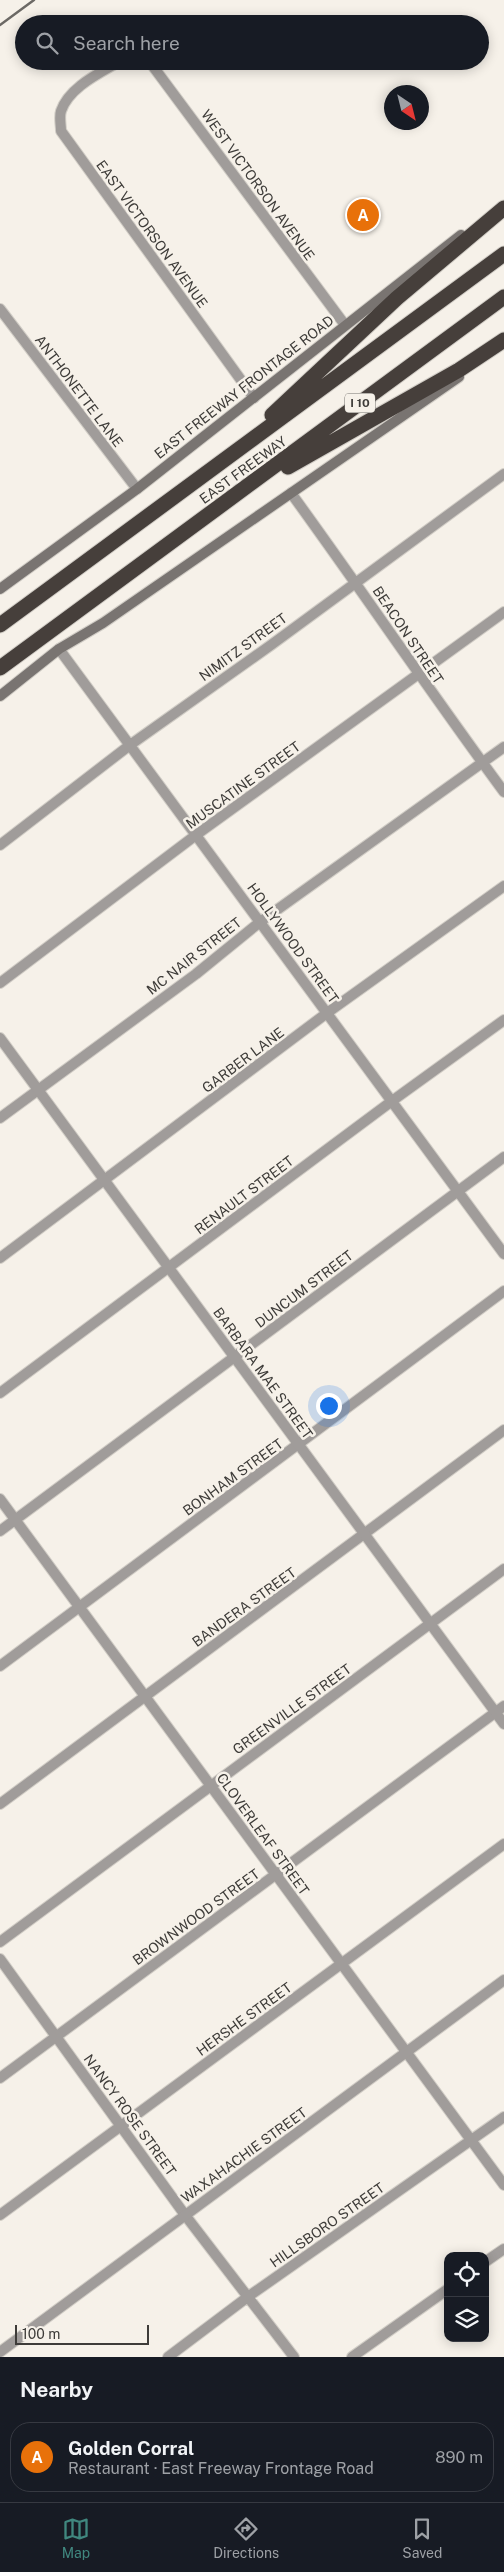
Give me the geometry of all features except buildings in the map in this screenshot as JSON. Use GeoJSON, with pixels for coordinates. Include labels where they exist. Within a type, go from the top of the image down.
{"type":"FeatureCollection","features":[{"type":"Feature","properties":{"kind":"highway"},"geometry":{"type":"LineString","coordinates":[[219,464],[397,298],[504,206]]}},
{"type":"Feature","properties":{"kind":"highway","name":"EAST FREEWAY"},"geometry":{"type":"LineString","coordinates":[[0,625],[504,254]]}},
{"type":"Feature","properties":{"kind":"highway","name":"EAST FREEWAY"},"geometry":{"type":"LineString","coordinates":[[0,668],[504,297]]}},
{"type":"Feature","properties":{"kind":"highway"},"geometry":{"type":"LineString","coordinates":[[216,510],[350,430],[459,370],[504,340]]}},
{"type":"Feature","properties":{"kind":"main road","name":"EAST FREEWAY FRONTAGE ROAD"},"geometry":{"type":"LineString","coordinates":[[0,589],[138,489],[434,255],[504,206]]}},
{"type":"Feature","properties":{"kind":"main road"},"geometry":{"type":"LineString","coordinates":[[0,696],[59,649],[103,623],[504,346]]}},
{"type":"Feature","properties":{"kind":"street","name":"EAST VICTORSON AVENUE"},"geometry":{"type":"LineString","coordinates":[[106,70],[83,84],[69,97],[61,112],[60,130],[254,398]]}},
{"type":"Feature","properties":{"kind":"street","name":"WEST VICTORSON AVENUE"},"geometry":{"type":"LineString","coordinates":[[156,70],[345,325]]}},
{"type":"Feature","properties":{"kind":"street","name":"ANTHONETTE LANE"},"geometry":{"type":"LineString","coordinates":[[0,309],[138,489]]}},
{"type":"Feature","properties":{"kind":"street","name":"NIMITZ STREET"},"geometry":{"type":"LineString","coordinates":[[0,845],[130,745],[504,474]]}},
{"type":"Feature","properties":{"kind":"street","name":"BEACON STREET"},"geometry":{"type":"LineString","coordinates":[[291,493],[356,583],[418,675],[504,792]]}},
{"type":"Feature","properties":{"kind":"street","name":"MUSCATINE STREET"},"geometry":{"type":"LineString","coordinates":[[0,983],[196,835],[504,612]]}},
{"type":"Feature","properties":{"kind":"street","name":"HOLLYWOOD STREET"},"geometry":{"type":"LineString","coordinates":[[59,649],[504,1254]]}},
{"type":"Feature","properties":{"kind":"street","name":"MC NAIR STREET"},"geometry":{"type":"LineString","coordinates":[[0,1118],[196,974],[260,922],[504,747]]}},
{"type":"Feature","properties":{"kind":"street","name":"GARBER LANE"},"geometry":{"type":"LineString","coordinates":[[0,1258],[327,1013],[504,886]]}},
{"type":"Feature","properties":{"kind":"street","name":"RENAULT STREET"},"geometry":{"type":"LineString","coordinates":[[0,1393],[392,1101],[504,1020]]}},
{"type":"Feature","properties":{"kind":"street","name":"BARBARA MAE STREET"},"geometry":{"type":"LineString","coordinates":[[0,1038],[431,1624],[500,1709],[504,1724]]}},
{"type":"Feature","properties":{"kind":"street","name":"DUNCUM STREET"},"geometry":{"type":"LineString","coordinates":[[0,1531],[504,1156]]}},
{"type":"Feature","properties":{"kind":"street","name":"BONHAM STREET"},"geometry":{"type":"LineString","coordinates":[[0,1666],[504,1291]]}},
{"type":"Feature","properties":{"kind":"street","name":"BANDERA STREET"},"geometry":{"type":"LineString","coordinates":[[0,1804],[504,1430]]}},
{"type":"Feature","properties":{"kind":"street","name":"CLOVERLEAF STREET"},"geometry":{"type":"LineString","coordinates":[[0,1499],[504,2185]]}},
{"type":"Feature","properties":{"kind":"street","name":"GREENVILLE STREET"},"geometry":{"type":"LineString","coordinates":[[0,1942],[504,1569]]}},
{"type":"Feature","properties":{"kind":"street","name":"BROWNWOOD STREET"},"geometry":{"type":"LineString","coordinates":[[0,2078],[500,1709]]}},
{"type":"Feature","properties":{"kind":"street","name":"HERSHE STREET"},"geometry":{"type":"LineString","coordinates":[[0,2216],[504,1844]]}},
{"type":"Feature","properties":{"kind":"street","name":"NANCY ROSE STREET"},"geometry":{"type":"LineString","coordinates":[[0,1959],[55,2038],[122,2126],[185,2215],[294,2357]]}},
{"type":"Feature","properties":{"kind":"street","name":"WAXAHACHIE STREET"},"geometry":{"type":"LineString","coordinates":[[0,2352],[504,1980]]}},
{"type":"Feature","properties":{"kind":"street","name":"HILLSBORO STREET"},"geometry":{"type":"LineString","coordinates":[[168,2357],[249,2296],[504,2118]]}},
{"type":"Feature","properties":{"kind":"street"},"geometry":{"type":"LineString","coordinates":[[489,2259],[504,2249]]}},
{"type":"Feature","properties":{"kind":"street"},"geometry":{"type":"LineString","coordinates":[[352,2357],[444,2292]]}},
{"type":"Feature","properties":{"kind":"railway"},"geometry":{"type":"LineString","coordinates":[[0,25],[34,0]]}},
{"type":"Feature","properties":{"kind":"place","name":"Golden Corral"},"geometry":{"type":"Point","coordinates":[363,215]}}]}
